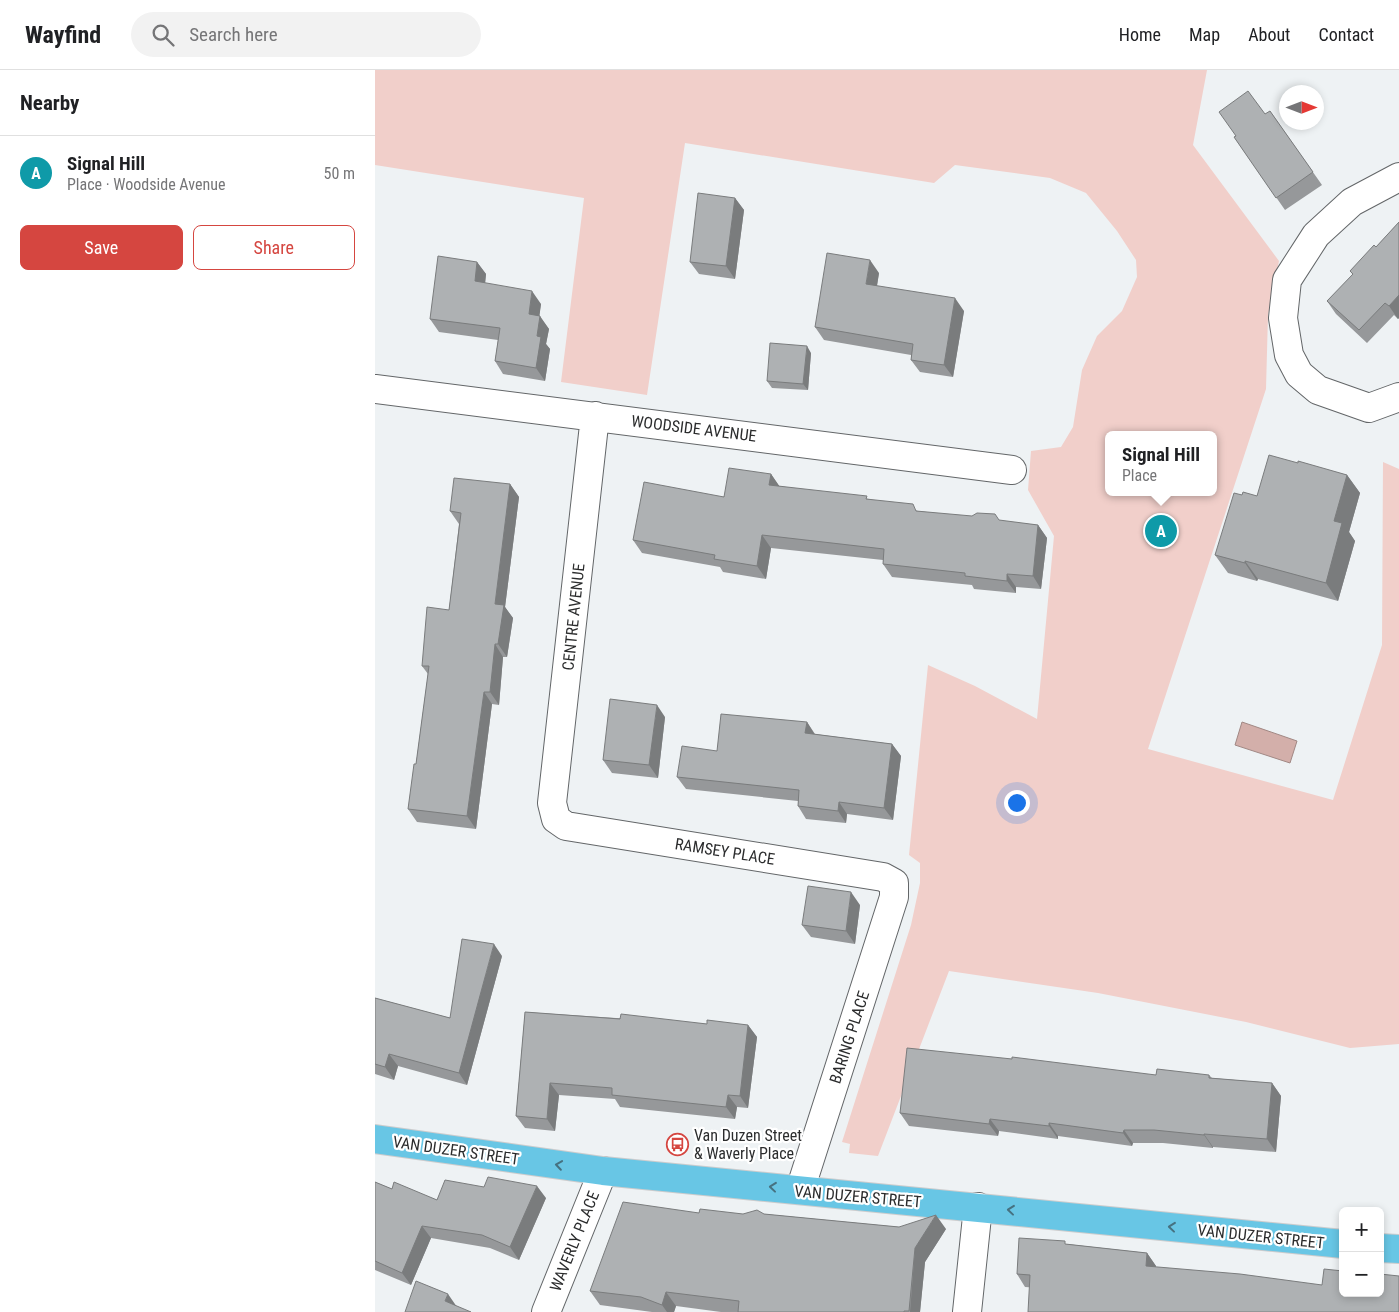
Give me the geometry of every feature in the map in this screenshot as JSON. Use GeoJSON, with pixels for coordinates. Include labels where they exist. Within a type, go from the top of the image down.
{"type":"FeatureCollection","features":[{"type":"Feature","properties":{"kind":"main road","name":"VAN DUZER STREET"},"geometry":{"type":"LineString","coordinates":[[375,1139],[603,1171],[1339,1244]]}},
{"type":"Feature","properties":{"kind":"main road"},"geometry":{"type":"LineString","coordinates":[[1384,1248],[1399,1249]]}},
{"type":"Feature","properties":{"kind":"street"},"geometry":{"type":"LineString","coordinates":[[1399,177],[1352,202],[1316,235],[1287,280],[1283,318],[1289,355],[1299,374],[1317,390],[1369,408],[1399,397]]}},
{"type":"Feature","properties":{"kind":"street","name":"WOODSIDE AVENUE"},"geometry":{"type":"LineString","coordinates":[[375,389],[1012,470]]}},
{"type":"Feature","properties":{"kind":"street","name":"CENTRE AVENUE"},"geometry":{"type":"LineString","coordinates":[[556,819],[552,803],[595,416]]}},
{"type":"Feature","properties":{"kind":"street","name":"RAMSEY PLACE"},"geometry":{"type":"LineString","coordinates":[[556,819],[566,826],[883,877],[894,883]]}},
{"type":"Feature","properties":{"kind":"street","name":"BARING PLACE"},"geometry":{"type":"LineString","coordinates":[[800,1190],[894,897],[894,883]]}},
{"type":"Feature","properties":{"kind":"street","name":"WAVERLY PLACE"},"geometry":{"type":"LineString","coordinates":[[546,1312],[603,1171]]}},
{"type":"Feature","properties":{"kind":"street"},"geometry":{"type":"LineString","coordinates":[[967,1312],[978,1207]]}},
{"type":"Feature","properties":{"kind":"shaded area"},"geometry":{"type":"Polygon","coordinates":[[[375,70],[1207,70],[1193,145],[1279,261],[1268,315],[1266,389],[1148,749],[1333,800],[1382,645],[1383,462],[1399,469],[1399,1044],[1350,1048],[1246,1022],[1098,993],[949,971],[878,1156],[849,1153],[850,1144],[842,1142],[911,925],[920,883],[920,863],[909,855],[928,665],[975,686],[1037,719],[1054,536],[1028,490],[1031,451],[1061,447],[1073,427],[1082,370],[1097,336],[1122,311],[1137,277],[1136,260],[1117,231],[1086,193],[1050,178],[955,165],[934,183],[685,143],[647,395],[561,382],[584,198],[375,165],[375,70]]]}},
{"type":"Feature","properties":{"kind":"shaded area"},"geometry":{"type":"Polygon","coordinates":[[[1242,722],[1297,741],[1290,763],[1235,745],[1242,722]]]}},
{"type":"Feature","properties":{"kind":"building"},"geometry":{"type":"Polygon","coordinates":[[[1248,91],[1265,114],[1270,111],[1279,124],[1279,130],[1283,130],[1313,172],[1276,198],[1219,112],[1248,91]]]}},
{"type":"Feature","properties":{"kind":"building"},"geometry":{"type":"Polygon","coordinates":[[[698,193],[735,198],[726,266],[690,262],[698,193]]]}},
{"type":"Feature","properties":{"kind":"building"},"geometry":{"type":"Polygon","coordinates":[[[1399,222],[1399,295],[1389,306],[1385,303],[1359,330],[1327,301],[1353,274],[1350,271],[1399,222]]]}},
{"type":"Feature","properties":{"kind":"building"},"geometry":{"type":"Polygon","coordinates":[[[827,253],[870,260],[866,284],[955,298],[944,365],[911,360],[913,344],[815,327],[827,253]]]}},
{"type":"Feature","properties":{"kind":"building"},"geometry":{"type":"Polygon","coordinates":[[[438,256],[477,262],[475,281],[532,291],[529,314],[540,316],[537,336],[541,337],[536,368],[495,361],[500,328],[430,319],[438,256]]]}},
{"type":"Feature","properties":{"kind":"building"},"geometry":{"type":"Polygon","coordinates":[[[770,343],[807,346],[803,384],[767,381],[770,343]]]}},
{"type":"Feature","properties":{"kind":"building"},"geometry":{"type":"Polygon","coordinates":[[[1269,455],[1347,475],[1334,521],[1342,523],[1326,583],[1245,561],[1245,563],[1215,555],[1234,493],[1242,495],[1243,492],[1257,496],[1269,455]]]}},
{"type":"Feature","properties":{"kind":"building"},"geometry":{"type":"Polygon","coordinates":[[[729,468],[771,474],[769,485],[867,496],[866,499],[913,504],[916,511],[972,516],[977,513],[995,514],[999,520],[1038,525],[1033,576],[1007,574],[1007,581],[965,576],[965,573],[883,564],[884,549],[762,535],[757,566],[714,559],[715,555],[633,540],[644,482],[724,497],[729,468]]]}},
{"type":"Feature","properties":{"kind":"building"},"geometry":{"type":"Polygon","coordinates":[[[454,478],[510,484],[495,604],[504,605],[498,644],[495,644],[490,692],[484,692],[467,816],[408,809],[429,666],[422,666],[427,607],[449,610],[461,513],[450,511],[454,478]]]}},
{"type":"Feature","properties":{"kind":"building"},"geometry":{"type":"Polygon","coordinates":[[[610,699],[657,705],[649,765],[603,760],[610,699]]]}},
{"type":"Feature","properties":{"kind":"building"},"geometry":{"type":"Polygon","coordinates":[[[721,714],[807,722],[805,733],[892,744],[884,808],[839,802],[838,811],[798,806],[799,790],[677,777],[682,746],[717,751],[721,714]]]}},
{"type":"Feature","properties":{"kind":"building"},"geometry":{"type":"Polygon","coordinates":[[[808,886],[851,892],[846,931],[802,925],[808,886]]]}},
{"type":"Feature","properties":{"kind":"building"},"geometry":{"type":"Polygon","coordinates":[[[462,939],[494,944],[459,1073],[389,1054],[385,1067],[375,1064],[375,998],[450,1018],[462,939]]]}},
{"type":"Feature","properties":{"kind":"building"},"geometry":{"type":"Polygon","coordinates":[[[525,1012],[620,1019],[621,1014],[707,1024],[707,1020],[748,1025],[740,1096],[728,1095],[726,1107],[612,1095],[612,1088],[550,1083],[547,1119],[516,1116],[525,1012]]]}},
{"type":"Feature","properties":{"kind":"building"},"geometry":{"type":"Polygon","coordinates":[[[907,1048],[1012,1059],[1012,1057],[1156,1075],[1157,1069],[1209,1075],[1209,1078],[1272,1083],[1267,1139],[1154,1130],[1124,1130],[1123,1133],[1049,1123],[1049,1126],[990,1119],[989,1124],[900,1113],[907,1048]]]}},
{"type":"Feature","properties":{"kind":"building"},"geometry":{"type":"Polygon","coordinates":[[[488,1177],[537,1186],[510,1247],[482,1235],[422,1226],[402,1273],[375,1261],[375,1182],[392,1189],[394,1182],[437,1200],[445,1180],[484,1187],[488,1177]]]}},
{"type":"Feature","properties":{"kind":"building"},"geometry":{"type":"Polygon","coordinates":[[[623,1202],[699,1213],[700,1209],[743,1214],[757,1210],[764,1214],[899,1227],[936,1215],[915,1248],[909,1311],[738,1312],[739,1301],[666,1292],[662,1305],[641,1297],[590,1291],[623,1202]]]}},
{"type":"Feature","properties":{"kind":"building"},"geometry":{"type":"Polygon","coordinates":[[[1019,1238],[1065,1241],[1065,1244],[1147,1253],[1146,1266],[1240,1274],[1322,1285],[1324,1269],[1339,1271],[1339,1297],[1384,1297],[1384,1274],[1399,1276],[1399,1312],[1028,1312],[1030,1275],[1017,1274],[1019,1238]]]}},
{"type":"Feature","properties":{"kind":"building"},"geometry":{"type":"Polygon","coordinates":[[[416,1281],[448,1294],[445,1301],[471,1312],[405,1312],[416,1281]]]}},
{"type":"Feature","properties":{"kind":"place","name":"Signal Hill"},"geometry":{"type":"Point","coordinates":[1161,531]}},
{"type":"Feature","properties":{"kind":"place","name":"Van Duzen Street & Waverly Place"},"geometry":{"type":"Point","coordinates":[678,1144]}}]}
